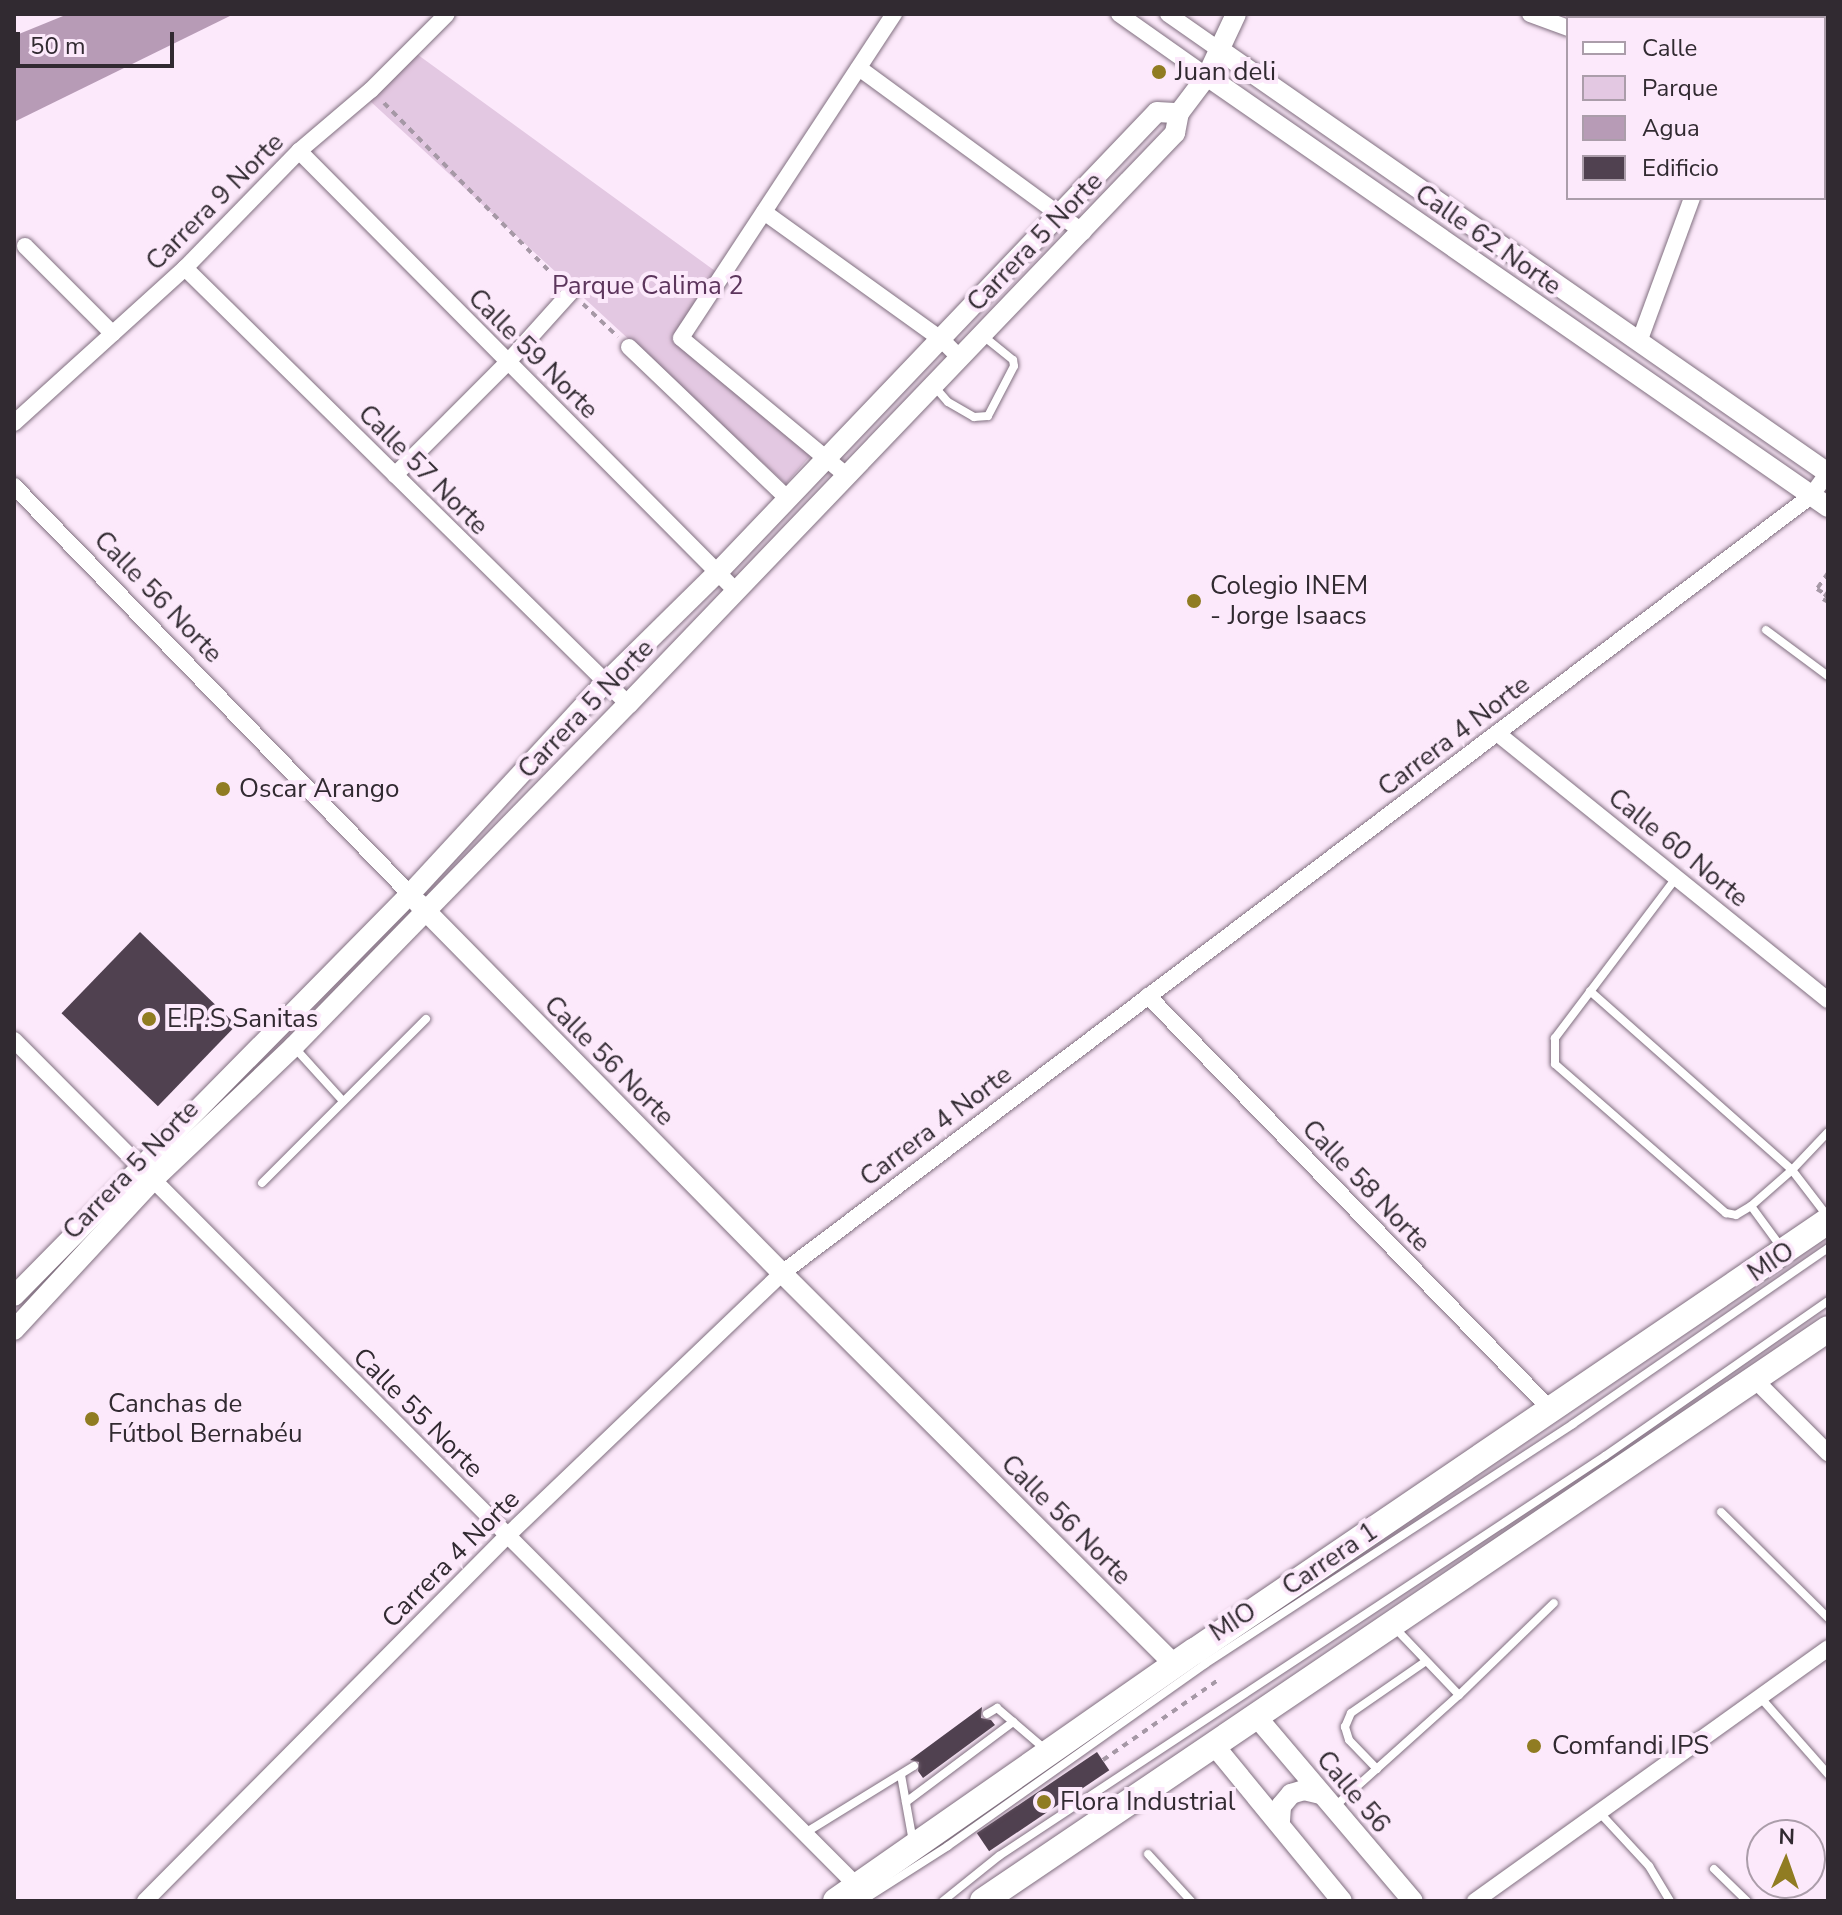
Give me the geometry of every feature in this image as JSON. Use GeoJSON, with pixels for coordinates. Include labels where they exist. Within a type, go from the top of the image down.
{"type":"FeatureCollection","features":[{"type":"Feature","properties":{"kind":"main road","name":"Carrera 1"},"geometry":{"type":"LineString","coordinates":[[852,1896],[914,1847],[1175,1665],[1550,1409],[1786,1253],[1828,1219]]}},
{"type":"Feature","properties":{"kind":"main road"},"geometry":{"type":"LineString","coordinates":[[983,1901],[1828,1329]]}},
{"type":"Feature","properties":{"kind":"street","name":"Carrera 9 Norte"},"geometry":{"type":"LineString","coordinates":[[14,423],[185,268],[299,151],[371,90],[447,14]]}},
{"type":"Feature","properties":{"kind":"street"},"geometry":{"type":"LineString","coordinates":[[846,475],[681,338],[894,14]]}},
{"type":"Feature","properties":{"kind":"street","name":"Calle 62 Norte"},"geometry":{"type":"LineString","coordinates":[[1119,14],[1820,502]]}},
{"type":"Feature","properties":{"kind":"street","name":"Calle 62 Norte"},"geometry":{"type":"LineString","coordinates":[[1168,14],[1828,473]]}},
{"type":"Feature","properties":{"kind":"street","name":"Carrera 5 Norte"},"geometry":{"type":"LineString","coordinates":[[14,1296],[146,1173],[294,1046],[1083,232],[1175,133],[1179,113],[1207,76],[1236,14]]}},
{"type":"Feature","properties":{"kind":"street"},"geometry":{"type":"LineString","coordinates":[[1530,14],[1566,27]]}},
{"type":"Feature","properties":{"kind":"street"},"geometry":{"type":"LineString","coordinates":[[859,68],[1083,232]]}},
{"type":"Feature","properties":{"kind":"street","name":"Carrera 5 Norte"},"geometry":{"type":"LineString","coordinates":[[14,1330],[146,1173],[604,684],[717,573],[1157,112],[1179,113]]}},
{"type":"Feature","properties":{"kind":"street","name":"Calle 59 Norte"},"geometry":{"type":"LineString","coordinates":[[299,151],[735,590]]}},
{"type":"Feature","properties":{"kind":"street"},"geometry":{"type":"LineString","coordinates":[[1639,342],[1691,200]]}},
{"type":"Feature","properties":{"kind":"street"},"geometry":{"type":"LineString","coordinates":[[764,212],[941,339],[960,358]]}},
{"type":"Feature","properties":{"kind":"street"},"geometry":{"type":"LineString","coordinates":[[25,246],[113,334]]}},
{"type":"Feature","properties":{"kind":"street","name":"Calle 57 Norte"},"geometry":{"type":"LineString","coordinates":[[185,268],[604,684],[628,704]]}},
{"type":"Feature","properties":{"kind":"street"},"geometry":{"type":"LineString","coordinates":[[395,475],[507,363],[571,292]]}},
{"type":"Feature","properties":{"kind":"street"},"geometry":{"type":"LineString","coordinates":[[629,347],[788,499]]}},
{"type":"Feature","properties":{"kind":"street","name":"Carrera 4 Norte"},"geometry":{"type":"LineString","coordinates":[[145,1901],[507,1536],[782,1273],[1497,733],[1820,502],[1828,473]]}},
{"type":"Feature","properties":{"kind":"street","name":"Calle 56 Norte"},"geometry":{"type":"LineString","coordinates":[[14,486],[425,911],[1175,1665]]}},
{"type":"Feature","properties":{"kind":"street","name":"Calle 60 Norte"},"geometry":{"type":"LineString","coordinates":[[1497,733],[1828,1000]]}},
{"type":"Feature","properties":{"kind":"street","name":"Calle 58 Norte"},"geometry":{"type":"LineString","coordinates":[[1148,996],[1550,1409]]}},
{"type":"Feature","properties":{"kind":"street","name":"Calle 55 Norte"},"geometry":{"type":"LineString","coordinates":[[14,1040],[804,1833],[852,1896]]}},
{"type":"Feature","properties":{"kind":"street"},"geometry":{"type":"LineString","coordinates":[[1754,1379],[1828,1453]]}},
{"type":"Feature","properties":{"kind":"street"},"geometry":{"type":"LineString","coordinates":[[1475,1901],[1828,1648]]}},
{"type":"Feature","properties":{"kind":"street","name":"Calle 56"},"geometry":{"type":"LineString","coordinates":[[1255,1715],[1413,1901]]}},
{"type":"Feature","properties":{"kind":"street"},"geometry":{"type":"LineString","coordinates":[[1213,1744],[1280,1821],[1342,1901]]}},
{"type":"Feature","properties":{"kind":"street"},"geometry":{"type":"LineString","coordinates":[[1280,1821],[1281,1806],[1291,1794],[1304,1790],[1326,1801]]}},
{"type":"Feature","properties":{"kind":"lane"},"geometry":{"type":"LineString","coordinates":[[933,386],[948,402],[974,417],[988,416],[1014,366],[1013,360],[982,335]]}},
{"type":"Feature","properties":{"kind":"lane"},"geometry":{"type":"LineString","coordinates":[[1766,630],[1828,676]]}},
{"type":"Feature","properties":{"kind":"lane"},"geometry":{"type":"LineString","coordinates":[[1676,878],[1555,1038],[1555,1064],[1726,1213],[1736,1215],[1751,1206],[1792,1170],[1828,1132]]}},
{"type":"Feature","properties":{"kind":"lane"},"geometry":{"type":"LineString","coordinates":[[1590,991],[1792,1170],[1828,1219]]}},
{"type":"Feature","properties":{"kind":"lane"},"geometry":{"type":"LineString","coordinates":[[262,1183],[426,1019]]}},
{"type":"Feature","properties":{"kind":"lane"},"geometry":{"type":"LineString","coordinates":[[294,1046],[343,1101]]}},
{"type":"Feature","properties":{"kind":"lane"},"geometry":{"type":"LineString","coordinates":[[1751,1206],[1786,1253]]}},
{"type":"Feature","properties":{"kind":"lane","name":"MIO"},"geometry":{"type":"LineString","coordinates":[[852,1896],[948,1846],[1205,1664],[1573,1424],[1828,1248]]}},
{"type":"Feature","properties":{"kind":"lane"},"geometry":{"type":"LineString","coordinates":[[943,1901],[1012,1847],[1605,1456],[1828,1301]]}},
{"type":"Feature","properties":{"kind":"lane"},"geometry":{"type":"LineString","coordinates":[[1721,1512],[1828,1618]]}},
{"type":"Feature","properties":{"kind":"lane"},"geometry":{"type":"LineString","coordinates":[[1326,1801],[1377,1769],[1554,1603]]}},
{"type":"Feature","properties":{"kind":"lane"},"geometry":{"type":"LineString","coordinates":[[1390,1624],[1459,1695]]}},
{"type":"Feature","properties":{"kind":"lane"},"geometry":{"type":"LineString","coordinates":[[1377,1769],[1349,1740],[1345,1727],[1351,1713],[1426,1661]]}},
{"type":"Feature","properties":{"kind":"lane"},"geometry":{"type":"LineString","coordinates":[[1760,1697],[1828,1774]]}},
{"type":"Feature","properties":{"kind":"lane"},"geometry":{"type":"LineString","coordinates":[[987,1714],[997,1708],[1049,1753]]}},
{"type":"Feature","properties":{"kind":"lane"},"geometry":{"type":"LineString","coordinates":[[906,1802],[1013,1722]]}},
{"type":"Feature","properties":{"kind":"lane"},"geometry":{"type":"LineString","coordinates":[[804,1833],[914,1766]]}},
{"type":"Feature","properties":{"kind":"lane"},"geometry":{"type":"LineString","coordinates":[[901,1775],[914,1847]]}},
{"type":"Feature","properties":{"kind":"lane"},"geometry":{"type":"LineString","coordinates":[[1599,1812],[1649,1866],[1670,1901]]}},
{"type":"Feature","properties":{"kind":"lane"},"geometry":{"type":"LineString","coordinates":[[1148,1854],[1191,1901]]}},
{"type":"Feature","properties":{"kind":"lane"},"geometry":{"type":"LineString","coordinates":[[1714,1869],[1747,1901]]}},
{"type":"Feature","properties":{"kind":"path"},"geometry":{"type":"LineString","coordinates":[[371,90],[629,347]]}},
{"type":"Feature","properties":{"kind":"path"},"geometry":{"type":"LineString","coordinates":[[1828,573],[1817,589],[1828,597]]}},
{"type":"Feature","properties":{"kind":"path"},"geometry":{"type":"LineString","coordinates":[[1103,1760],[1218,1680]]}},
{"type":"Feature","properties":{"kind":"green space","name":"Parque Calima 2"},"geometry":{"type":"Polygon","coordinates":[[[414,52],[722,276],[682,338],[816,449],[786,484],[370,101],[386,76],[414,52]]]}},
{"type":"Feature","properties":{"kind":"water"},"geometry":{"type":"Polygon","coordinates":[[[68,14],[234,14],[14,122],[14,36],[68,14]]]}},
{"type":"Feature","properties":{"kind":"building","name":"E.P.S Sanitas"},"geometry":{"type":"Polygon","coordinates":[[[140,932],[236,1025],[158,1106],[62,1013],[140,932]]]}},
{"type":"Feature","properties":{"kind":"building"},"geometry":{"type":"Polygon","coordinates":[[[982,1707],[981,1718],[991,1720],[995,1725],[923,1778],[918,1771],[919,1762],[910,1760],[982,1707]]]}},
{"type":"Feature","properties":{"kind":"building","name":"Flora Industrial"},"geometry":{"type":"Polygon","coordinates":[[[1097,1752],[1109,1770],[989,1851],[977,1833],[1097,1752]]]}},
{"type":"Feature","properties":{"kind":"place","name":"Juan deli"},"geometry":{"type":"Point","coordinates":[1159,72]}},
{"type":"Feature","properties":{"kind":"place","name":"Colegio INEM - Jorge Isaacs"},"geometry":{"type":"Point","coordinates":[1194,601]}},
{"type":"Feature","properties":{"kind":"place","name":"Oscar Arango"},"geometry":{"type":"Point","coordinates":[223,789]}},
{"type":"Feature","properties":{"kind":"place","name":"E.P.S Sanitas"},"geometry":{"type":"Point","coordinates":[149,1019]}},
{"type":"Feature","properties":{"kind":"place","name":"Canchas de Fútbol Bernabéu"},"geometry":{"type":"Point","coordinates":[92,1419]}},
{"type":"Feature","properties":{"kind":"place","name":"Comfandi IPS"},"geometry":{"type":"Point","coordinates":[1534,1746]}},
{"type":"Feature","properties":{"kind":"place","name":"Flora Industrial"},"geometry":{"type":"Point","coordinates":[1044,1802]}}]}
